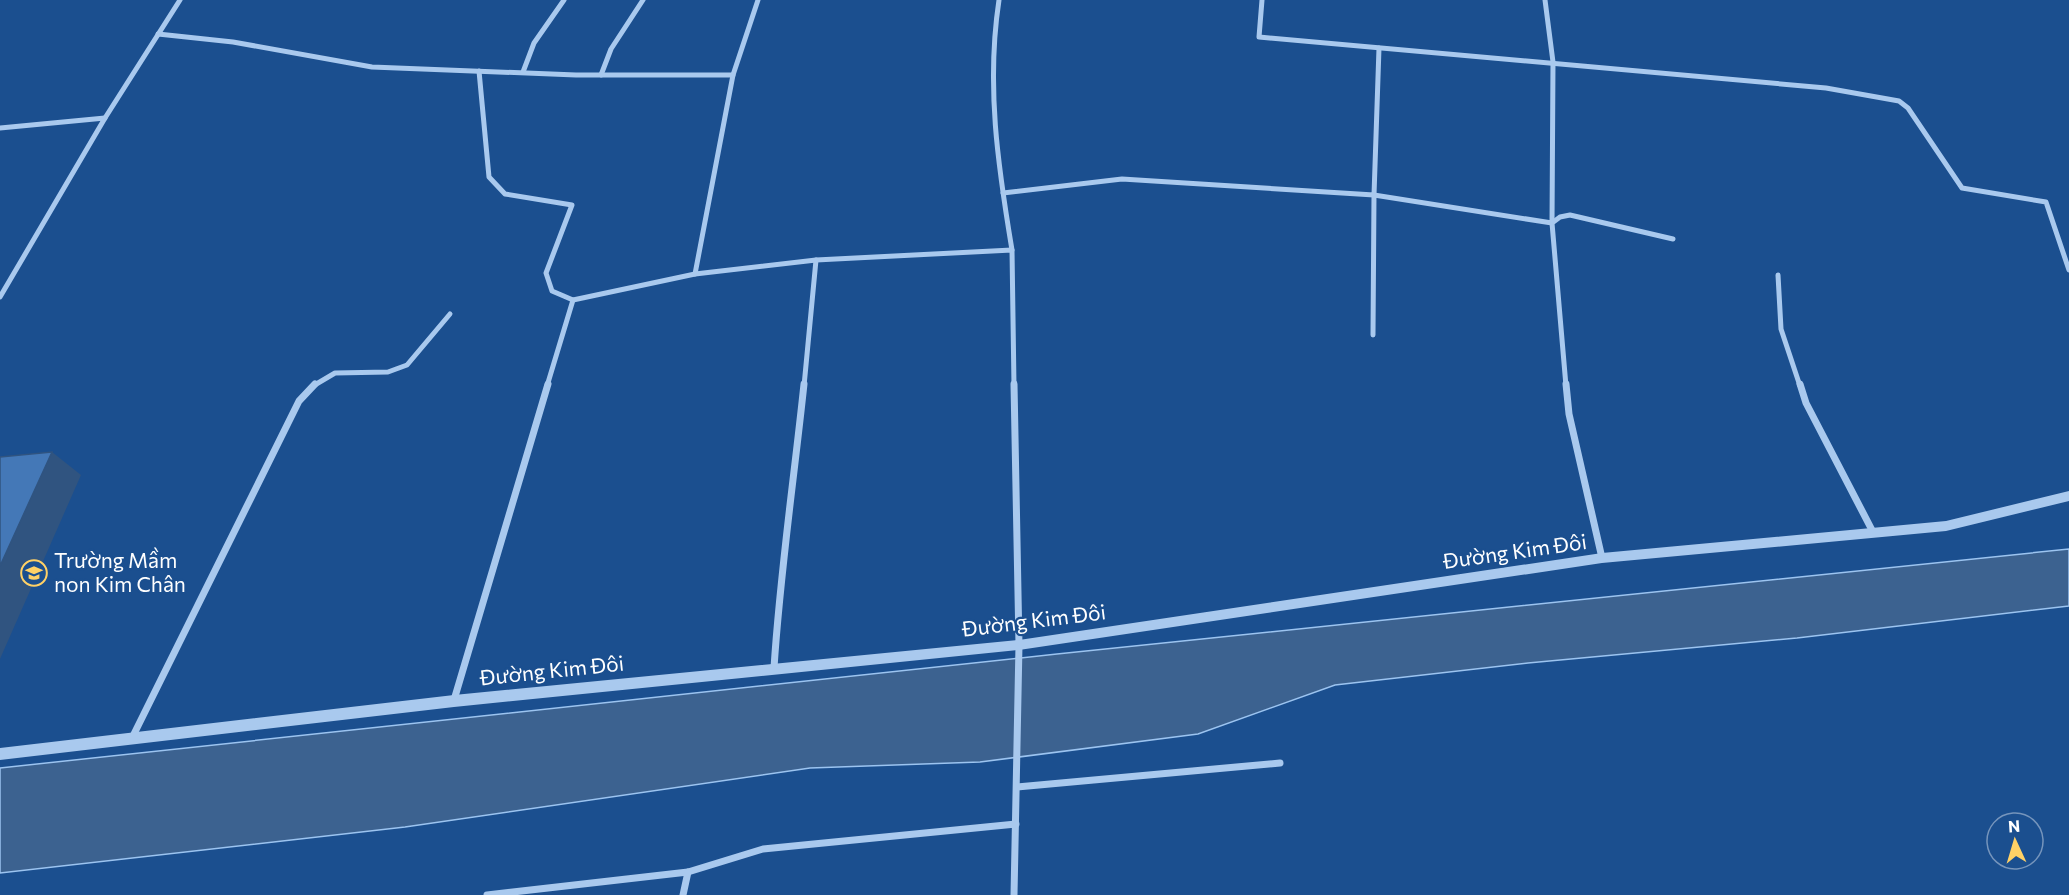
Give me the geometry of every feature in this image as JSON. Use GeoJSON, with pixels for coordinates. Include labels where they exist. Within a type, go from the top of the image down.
{"type":"FeatureCollection","features":[{"type":"Feature","properties":{"kind":"street"},"geometry":{"type":"LineString","coordinates":[[0,297],[105,118],[180,0]]}},
{"type":"Feature","properties":{"kind":"street"},"geometry":{"type":"LineString","coordinates":[[523,72],[526,57],[541,29],[564,0]]}},
{"type":"Feature","properties":{"kind":"street"},"geometry":{"type":"LineString","coordinates":[[601,75],[611,49],[643,0]]}},
{"type":"Feature","properties":{"kind":"street"},"geometry":{"type":"LineString","coordinates":[[694,274],[733,75],[758,0]]}},
{"type":"Feature","properties":{"kind":"street"},"geometry":{"type":"LineString","coordinates":[[999,0],[993,30],[990,83],[1012,250],[1019,645],[1014,895]]}},
{"type":"Feature","properties":{"kind":"street"},"geometry":{"type":"LineString","coordinates":[[1262,0],[1259,37],[1826,88],[1899,101],[1908,108],[1962,188],[2046,202],[2069,270]]}},
{"type":"Feature","properties":{"kind":"street"},"geometry":{"type":"LineString","coordinates":[[1545,0],[1553,62],[1552,223],[1569,414],[1602,558]]}},
{"type":"Feature","properties":{"kind":"street"},"geometry":{"type":"LineString","coordinates":[[158,34],[233,42],[372,67],[601,75],[733,75]]}},
{"type":"Feature","properties":{"kind":"street"},"geometry":{"type":"LineString","coordinates":[[1373,335],[1374,195],[1379,48]]}},
{"type":"Feature","properties":{"kind":"street"},"geometry":{"type":"LineString","coordinates":[[479,71],[489,177],[506,194],[572,205],[546,273],[552,291],[573,300],[694,274],[816,260],[1012,250]]}},
{"type":"Feature","properties":{"kind":"street"},"geometry":{"type":"LineString","coordinates":[[0,128],[105,118]]}},
{"type":"Feature","properties":{"kind":"street"},"geometry":{"type":"LineString","coordinates":[[1003,193],[1122,179],[1374,195],[1552,223],[1560,217],[1570,215],[1674,239]]}},
{"type":"Feature","properties":{"kind":"street"},"geometry":{"type":"LineString","coordinates":[[774,668],[779,584],[792,502],[816,260]]}},
{"type":"Feature","properties":{"kind":"street"},"geometry":{"type":"LineString","coordinates":[[1778,275],[1781,329],[1806,403],[1873,532]]}},
{"type":"Feature","properties":{"kind":"street"},"geometry":{"type":"LineString","coordinates":[[454,701],[573,300]]}},
{"type":"Feature","properties":{"kind":"street"},"geometry":{"type":"LineString","coordinates":[[131,740],[299,401],[314,385],[334,373],[388,372],[407,365],[450,314]]}},
{"type":"Feature","properties":{"kind":"street","name":"Đường Kim Đôi"},"geometry":{"type":"LineString","coordinates":[[0,754],[454,701],[1019,645],[1602,558],[1946,526],[2069,496]]}},
{"type":"Feature","properties":{"kind":"street"},"geometry":{"type":"LineString","coordinates":[[1017,787],[1280,763]]}},
{"type":"Feature","properties":{"kind":"street"},"geometry":{"type":"LineString","coordinates":[[487,895],[688,872],[764,849],[1016,824]]}},
{"type":"Feature","properties":{"kind":"street"},"geometry":{"type":"LineString","coordinates":[[683,895],[688,872]]}},
{"type":"Feature","properties":{"kind":"water"},"geometry":{"type":"Polygon","coordinates":[[[2069,549],[2069,606],[1797,638],[1528,663],[1335,685],[1198,734],[980,762],[810,768],[405,827],[0,873],[0,768],[1057,654],[2069,549]]]}},
{"type":"Feature","properties":{"kind":"building"},"geometry":{"type":"Polygon","coordinates":[[[52,452],[0,566],[0,457],[52,452]]]}},
{"type":"Feature","properties":{"kind":"place","name":"Trường Mầm non Kim Chân"},"geometry":{"type":"Point","coordinates":[34,573]}}]}
